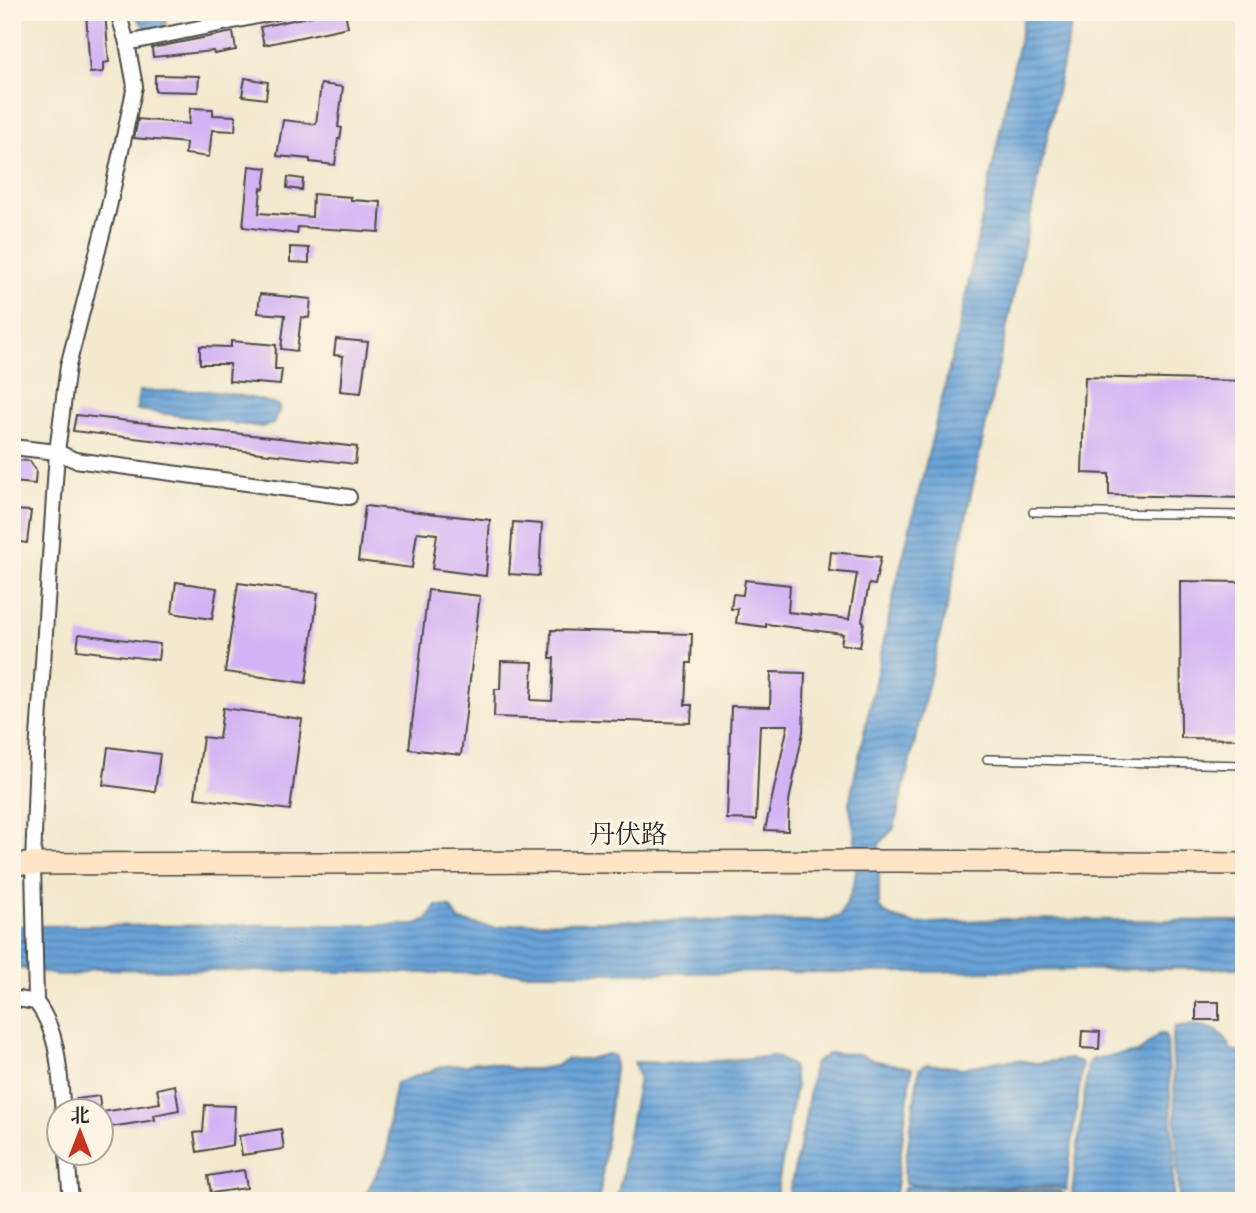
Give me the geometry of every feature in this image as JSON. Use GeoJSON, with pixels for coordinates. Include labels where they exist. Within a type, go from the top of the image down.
{"type":"FeatureCollection","features":[{"type":"Feature","properties":{"kind":"main road","name":"丹伏路"},"geometry":{"type":"LineString","coordinates":[[22,864],[825,861],[1244,864]]}},
{"type":"Feature","properties":{"kind":"street"},"geometry":{"type":"LineString","coordinates":[[62,1098],[57,1044],[46,1015],[36,1002],[35,909],[22,864],[37,753],[57,452],[68,366],[108,211],[135,86],[118,12]]}},
{"type":"Feature","properties":{"kind":"street"},"geometry":{"type":"LineString","coordinates":[[127,43],[276,12]]}},
{"type":"Feature","properties":{"kind":"street"},"geometry":{"type":"LineString","coordinates":[[12,447],[57,452],[75,460],[349,497]]}},
{"type":"Feature","properties":{"kind":"street"},"geometry":{"type":"LineString","coordinates":[[12,998],[36,1002]]}},
{"type":"Feature","properties":{"kind":"street"},"geometry":{"type":"LineString","coordinates":[[68,1168],[71,1201]]}},
{"type":"Feature","properties":{"kind":"lane"},"geometry":{"type":"LineString","coordinates":[[1033,512],[1244,514]]}},
{"type":"Feature","properties":{"kind":"lane"},"geometry":{"type":"LineString","coordinates":[[987,759],[1244,765]]}},
{"type":"Feature","properties":{"kind":"water"},"geometry":{"type":"Polygon","coordinates":[[[132,12],[166,12],[166,23],[161,29],[148,31],[132,12]]]}},
{"type":"Feature","properties":{"kind":"water"},"geometry":{"type":"Polygon","coordinates":[[[1025,12],[1074,12],[948,602],[894,828],[879,844],[879,908],[891,917],[915,924],[1002,919],[1244,921],[1244,968],[433,973],[92,969],[63,975],[12,968],[12,926],[415,925],[429,918],[436,906],[450,907],[460,921],[495,928],[524,923],[652,920],[825,921],[840,916],[852,890],[856,869],[856,846],[849,803],[895,589],[957,337],[1025,12]]]}},
{"type":"Feature","properties":{"kind":"water"},"geometry":{"type":"Polygon","coordinates":[[[139,391],[231,394],[279,405],[279,411],[273,424],[262,427],[137,410],[139,391]]]}},
{"type":"Feature","properties":{"kind":"water"},"geometry":{"type":"Polygon","coordinates":[[[1201,1026],[1219,1033],[1230,1049],[1244,1054],[1244,1201],[1179,1201],[1172,1039],[1175,1027],[1201,1026]]]}},
{"type":"Feature","properties":{"kind":"water"},"geometry":{"type":"Polygon","coordinates":[[[1159,1034],[1164,1034],[1167,1041],[1174,1161],[1173,1201],[1071,1201],[1088,1064],[1093,1059],[1139,1052],[1159,1034]]]}},
{"type":"Feature","properties":{"kind":"water"},"geometry":{"type":"Polygon","coordinates":[[[829,1053],[858,1054],[876,1061],[912,1068],[894,1201],[787,1201],[803,1131],[814,1064],[829,1053]]]}},
{"type":"Feature","properties":{"kind":"water"},"geometry":{"type":"Polygon","coordinates":[[[608,1054],[614,1056],[615,1068],[599,1201],[362,1201],[387,1154],[390,1113],[396,1083],[444,1066],[487,1062],[516,1069],[537,1069],[556,1066],[566,1059],[589,1059],[608,1054]]]}},
{"type":"Feature","properties":{"kind":"water"},"geometry":{"type":"Polygon","coordinates":[[[775,1056],[792,1066],[796,1085],[775,1201],[616,1201],[639,1079],[634,1062],[690,1063],[775,1056]]]}},
{"type":"Feature","properties":{"kind":"water"},"geometry":{"type":"Polygon","coordinates":[[[1071,1059],[1081,1062],[1082,1066],[1066,1190],[905,1184],[904,1174],[919,1069],[927,1064],[962,1068],[1000,1061],[1036,1063],[1071,1059]]]}},
{"type":"Feature","properties":{"kind":"water"},"geometry":{"type":"Polygon","coordinates":[[[912,1186],[1059,1191],[1065,1195],[1065,1201],[900,1201],[904,1188],[912,1186]]]}},
{"type":"Feature","properties":{"kind":"building"},"geometry":{"type":"Polygon","coordinates":[[[86,12],[105,12],[109,62],[103,63],[103,72],[90,73],[86,12]]]}},
{"type":"Feature","properties":{"kind":"building"},"geometry":{"type":"Polygon","coordinates":[[[330,12],[345,12],[348,27],[264,45],[260,27],[330,12]]]}},
{"type":"Feature","properties":{"kind":"building"},"geometry":{"type":"Polygon","coordinates":[[[233,32],[236,50],[214,54],[213,51],[153,57],[152,48],[233,32]]]}},
{"type":"Feature","properties":{"kind":"building"},"geometry":{"type":"Polygon","coordinates":[[[155,75],[199,76],[198,92],[155,91],[155,75]]]}},
{"type":"Feature","properties":{"kind":"building"},"geometry":{"type":"Polygon","coordinates":[[[245,78],[268,82],[266,99],[242,96],[245,78]]]}},
{"type":"Feature","properties":{"kind":"building"},"geometry":{"type":"Polygon","coordinates":[[[321,84],[343,87],[338,127],[342,128],[335,165],[277,156],[283,120],[316,124],[321,84]]]}},
{"type":"Feature","properties":{"kind":"building"},"geometry":{"type":"Polygon","coordinates":[[[190,108],[213,109],[213,115],[236,116],[235,131],[212,130],[209,157],[185,154],[186,143],[134,138],[138,119],[189,124],[190,108]]]}},
{"type":"Feature","properties":{"kind":"building"},"geometry":{"type":"Polygon","coordinates":[[[249,166],[267,168],[264,189],[261,188],[259,213],[312,217],[313,194],[351,197],[351,200],[381,202],[379,232],[298,227],[297,234],[243,227],[249,166]]]}},
{"type":"Feature","properties":{"kind":"building"},"geometry":{"type":"Polygon","coordinates":[[[288,177],[303,179],[302,190],[287,188],[288,177]]]}},
{"type":"Feature","properties":{"kind":"building"},"geometry":{"type":"Polygon","coordinates":[[[290,247],[309,248],[309,263],[290,262],[290,247]]]}},
{"type":"Feature","properties":{"kind":"building"},"geometry":{"type":"Polygon","coordinates":[[[260,294],[311,299],[309,318],[301,317],[297,351],[281,349],[285,315],[258,313],[260,294]]]}},
{"type":"Feature","properties":{"kind":"building"},"geometry":{"type":"Polygon","coordinates":[[[336,339],[368,342],[361,393],[340,391],[343,356],[334,355],[336,339]]]}},
{"type":"Feature","properties":{"kind":"building"},"geometry":{"type":"Polygon","coordinates":[[[231,341],[276,345],[275,369],[282,369],[280,385],[229,381],[230,364],[200,364],[200,346],[231,347],[231,341]]]}},
{"type":"Feature","properties":{"kind":"building"},"geometry":{"type":"Polygon","coordinates":[[[1085,377],[1244,381],[1244,498],[1109,495],[1109,474],[1082,473],[1085,377]]]}},
{"type":"Feature","properties":{"kind":"building"},"geometry":{"type":"Polygon","coordinates":[[[76,415],[357,447],[355,464],[73,431],[76,415]]]}},
{"type":"Feature","properties":{"kind":"building"},"geometry":{"type":"Polygon","coordinates":[[[12,460],[30,461],[36,470],[35,484],[12,482],[12,460]]]}},
{"type":"Feature","properties":{"kind":"building"},"geometry":{"type":"Polygon","coordinates":[[[365,506],[490,520],[486,576],[432,569],[437,534],[417,532],[412,568],[358,561],[365,506]]]}},
{"type":"Feature","properties":{"kind":"building"},"geometry":{"type":"Polygon","coordinates":[[[12,510],[31,511],[27,543],[12,541],[12,510]]]}},
{"type":"Feature","properties":{"kind":"building"},"geometry":{"type":"Polygon","coordinates":[[[513,522],[542,524],[539,576],[509,574],[513,522]]]}},
{"type":"Feature","properties":{"kind":"building"},"geometry":{"type":"Polygon","coordinates":[[[831,552],[881,557],[875,585],[869,584],[860,647],[841,644],[843,634],[736,623],[738,609],[731,609],[733,594],[743,595],[745,580],[790,585],[788,612],[849,619],[857,574],[829,571],[831,552]]]}},
{"type":"Feature","properties":{"kind":"building"},"geometry":{"type":"Polygon","coordinates":[[[1180,581],[1244,582],[1244,739],[1181,738],[1180,581]]]}},
{"type":"Feature","properties":{"kind":"building"},"geometry":{"type":"Polygon","coordinates":[[[176,582],[217,588],[212,619],[172,613],[176,582]]]}},
{"type":"Feature","properties":{"kind":"building"},"geometry":{"type":"Polygon","coordinates":[[[238,583],[318,593],[306,683],[225,672],[238,583]]]}},
{"type":"Feature","properties":{"kind":"building"},"geometry":{"type":"Polygon","coordinates":[[[428,590],[480,596],[461,755],[409,749],[428,590]]]}},
{"type":"Feature","properties":{"kind":"building"},"geometry":{"type":"Polygon","coordinates":[[[551,630],[692,634],[691,663],[687,663],[685,705],[692,705],[691,723],[494,717],[495,689],[500,689],[501,661],[533,662],[531,700],[552,701],[554,658],[550,658],[551,630]]]}},
{"type":"Feature","properties":{"kind":"building"},"geometry":{"type":"Polygon","coordinates":[[[79,634],[160,644],[158,660],[77,650],[79,634]]]}},
{"type":"Feature","properties":{"kind":"building"},"geometry":{"type":"Polygon","coordinates":[[[771,672],[805,673],[803,732],[789,801],[788,831],[765,830],[788,725],[760,725],[756,820],[727,819],[731,706],[770,707],[771,672]]]}},
{"type":"Feature","properties":{"kind":"building"},"geometry":{"type":"Polygon","coordinates":[[[223,708],[302,719],[290,810],[195,798],[203,737],[219,739],[223,708]]]}},
{"type":"Feature","properties":{"kind":"building"},"geometry":{"type":"Polygon","coordinates":[[[108,747],[160,754],[155,792],[103,785],[108,747]]]}},
{"type":"Feature","properties":{"kind":"building"},"geometry":{"type":"Polygon","coordinates":[[[1196,1002],[1219,1002],[1219,1020],[1196,1020],[1196,1002]]]}},
{"type":"Feature","properties":{"kind":"building"},"geometry":{"type":"Polygon","coordinates":[[[1082,1031],[1100,1032],[1099,1049],[1081,1048],[1082,1031]]]}},
{"type":"Feature","properties":{"kind":"building"},"geometry":{"type":"Polygon","coordinates":[[[175,1085],[179,1110],[154,1115],[155,1120],[116,1126],[116,1110],[160,1103],[157,1089],[175,1085]]]}},
{"type":"Feature","properties":{"kind":"building"},"geometry":{"type":"Polygon","coordinates":[[[205,1105],[235,1106],[233,1145],[197,1152],[194,1133],[203,1132],[205,1105]]]}},
{"type":"Feature","properties":{"kind":"building"},"geometry":{"type":"Polygon","coordinates":[[[281,1129],[284,1149],[242,1155],[239,1136],[281,1129]]]}},
{"type":"Feature","properties":{"kind":"building"},"geometry":{"type":"Polygon","coordinates":[[[244,1170],[247,1188],[211,1193],[208,1176],[244,1170]]]}}]}
